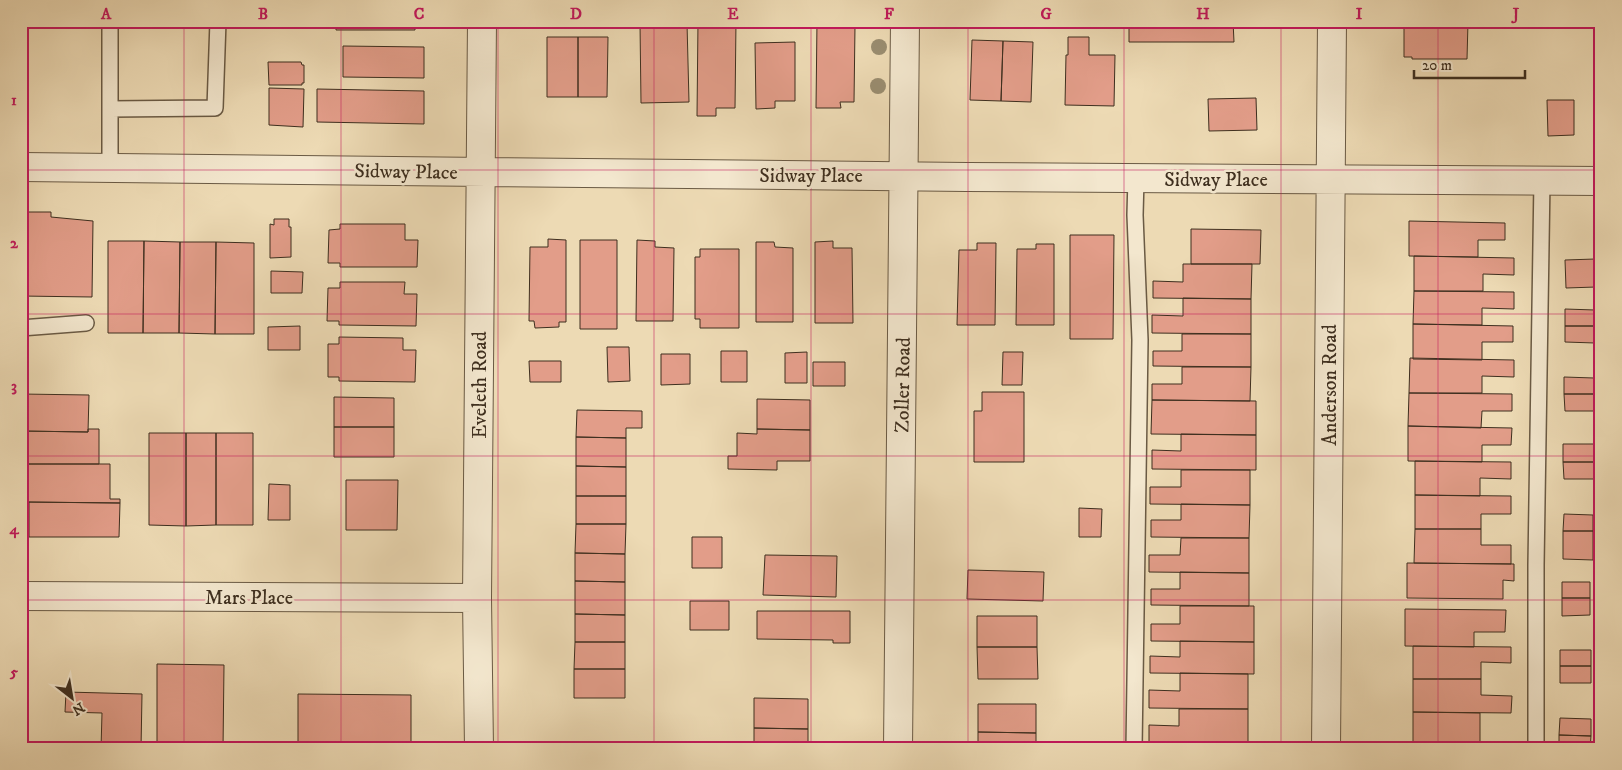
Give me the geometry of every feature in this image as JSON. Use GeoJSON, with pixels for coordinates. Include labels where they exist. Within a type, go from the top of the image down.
{"type":"FeatureCollection","features":[{"type":"Feature","properties":{"kind":"street","name":"Eveleth Road"},"geometry":{"type":"LineString","coordinates":[[479,749],[477,598],[482,21]]}},
{"type":"Feature","properties":{"kind":"street","name":"Zoller Road"},"geometry":{"type":"LineString","coordinates":[[898,749],[905,21]]}},
{"type":"Feature","properties":{"kind":"street","name":"Anderson Road"},"geometry":{"type":"LineString","coordinates":[[1326,749],[1332,21]]}},
{"type":"Feature","properties":{"kind":"street","name":"Sidway Place"},"geometry":{"type":"LineString","coordinates":[[21,167],[1601,181]]}},
{"type":"Feature","properties":{"kind":"street","name":"Mars Place"},"geometry":{"type":"LineString","coordinates":[[21,596],[477,598]]}},
{"type":"Feature","properties":{"kind":"lane"},"geometry":{"type":"LineString","coordinates":[[110,21],[110,168]]}},
{"type":"Feature","properties":{"kind":"lane"},"geometry":{"type":"LineString","coordinates":[[110,109],[215,108],[218,21]]}},
{"type":"Feature","properties":{"kind":"lane"},"geometry":{"type":"LineString","coordinates":[[1134,749],[1140,340],[1135,215],[1136,178]]}},
{"type":"Feature","properties":{"kind":"lane"},"geometry":{"type":"LineString","coordinates":[[1536,749],[1536,565],[1542,180]]}},
{"type":"Feature","properties":{"kind":"lane"},"geometry":{"type":"LineString","coordinates":[[21,328],[86,323]]}},
{"type":"Feature","properties":{"kind":"building"},"geometry":{"type":"Polygon","coordinates":[[[323,21],[415,21],[415,30],[336,30],[336,27],[323,28],[323,21]]]}},
{"type":"Feature","properties":{"kind":"building"},"geometry":{"type":"Polygon","coordinates":[[[698,21],[736,21],[735,108],[716,108],[716,116],[697,116],[698,21]]]}},
{"type":"Feature","properties":{"kind":"building"},"geometry":{"type":"Polygon","coordinates":[[[817,21],[835,21],[835,26],[855,26],[854,102],[840,102],[841,108],[816,108],[817,21]]]}},
{"type":"Feature","properties":{"kind":"building"},"geometry":{"type":"Polygon","coordinates":[[[1129,21],[1233,21],[1234,42],[1129,42],[1129,21]]]}},
{"type":"Feature","properties":{"kind":"building"},"geometry":{"type":"Polygon","coordinates":[[[1404,21],[1468,22],[1467,59],[1412,59],[1412,57],[1404,57],[1404,21]]]}},
{"type":"Feature","properties":{"kind":"building"},"geometry":{"type":"Polygon","coordinates":[[[1595,21],[1601,21],[1601,28],[1595,28],[1595,21]]]}},
{"type":"Feature","properties":{"kind":"building"},"geometry":{"type":"Polygon","coordinates":[[[687,23],[689,102],[641,103],[640,24],[687,23]]]}},
{"type":"Feature","properties":{"kind":"building"},"geometry":{"type":"Polygon","coordinates":[[[1595,28],[1601,28],[1601,67],[1595,67],[1595,28]]]}},
{"type":"Feature","properties":{"kind":"building"},"geometry":{"type":"Polygon","coordinates":[[[547,37],[578,37],[578,97],[547,97],[547,37]]]}},
{"type":"Feature","properties":{"kind":"building"},"geometry":{"type":"Polygon","coordinates":[[[578,37],[608,37],[607,97],[578,97],[578,37]]]}},
{"type":"Feature","properties":{"kind":"building"},"geometry":{"type":"Polygon","coordinates":[[[1068,37],[1089,37],[1089,55],[1115,55],[1114,106],[1065,105],[1068,37]]]}},
{"type":"Feature","properties":{"kind":"building"},"geometry":{"type":"Polygon","coordinates":[[[972,40],[1003,41],[1001,101],[970,100],[972,40]]]}},
{"type":"Feature","properties":{"kind":"building"},"geometry":{"type":"Polygon","coordinates":[[[1003,41],[1033,42],[1031,102],[1001,101],[1003,41]]]}},
{"type":"Feature","properties":{"kind":"building"},"geometry":{"type":"Polygon","coordinates":[[[795,42],[795,101],[775,101],[775,108],[756,109],[755,43],[795,42]]]}},
{"type":"Feature","properties":{"kind":"building"},"geometry":{"type":"Polygon","coordinates":[[[343,46],[424,47],[424,78],[343,77],[343,46]]]}},
{"type":"Feature","properties":{"kind":"building"},"geometry":{"type":"Polygon","coordinates":[[[268,62],[301,62],[304,65],[304,83],[302,85],[269,85],[268,62]]]}},
{"type":"Feature","properties":{"kind":"building"},"geometry":{"type":"Polygon","coordinates":[[[269,88],[304,89],[303,127],[269,125],[269,88]]]}},
{"type":"Feature","properties":{"kind":"building"},"geometry":{"type":"Polygon","coordinates":[[[317,89],[424,91],[424,124],[317,122],[317,89]]]}},
{"type":"Feature","properties":{"kind":"building"},"geometry":{"type":"Polygon","coordinates":[[[1256,98],[1257,130],[1209,131],[1208,99],[1256,98]]]}},
{"type":"Feature","properties":{"kind":"building"},"geometry":{"type":"Polygon","coordinates":[[[1547,100],[1574,100],[1574,135],[1548,136],[1547,100]]]}},
{"type":"Feature","properties":{"kind":"building"},"geometry":{"type":"Polygon","coordinates":[[[21,212],[51,212],[51,217],[93,221],[92,297],[21,296],[21,212]]]}},
{"type":"Feature","properties":{"kind":"building"},"geometry":{"type":"Polygon","coordinates":[[[274,219],[289,219],[289,227],[291,227],[291,257],[270,258],[270,224],[274,225],[274,219]]]}},
{"type":"Feature","properties":{"kind":"building"},"geometry":{"type":"Polygon","coordinates":[[[1409,221],[1505,223],[1505,240],[1478,240],[1478,257],[1409,256],[1409,221]]]}},
{"type":"Feature","properties":{"kind":"building"},"geometry":{"type":"Polygon","coordinates":[[[340,224],[405,224],[405,240],[418,240],[417,267],[340,267],[340,263],[328,263],[329,230],[340,229],[340,224]]]}},
{"type":"Feature","properties":{"kind":"building"},"geometry":{"type":"Polygon","coordinates":[[[1191,229],[1261,230],[1260,264],[1191,264],[1191,229]]]}},
{"type":"Feature","properties":{"kind":"building"},"geometry":{"type":"Polygon","coordinates":[[[1070,235],[1114,235],[1113,339],[1070,339],[1070,235]]]}},
{"type":"Feature","properties":{"kind":"building"},"geometry":{"type":"Polygon","coordinates":[[[548,239],[566,240],[566,322],[559,322],[559,327],[535,328],[534,321],[529,321],[530,247],[548,247],[548,239]]]}},
{"type":"Feature","properties":{"kind":"building"},"geometry":{"type":"Polygon","coordinates":[[[580,240],[617,240],[617,329],[580,329],[580,240]]]}},
{"type":"Feature","properties":{"kind":"building"},"geometry":{"type":"Polygon","coordinates":[[[637,240],[655,241],[655,247],[674,248],[673,321],[636,321],[637,240]]]}},
{"type":"Feature","properties":{"kind":"building"},"geometry":{"type":"Polygon","coordinates":[[[108,241],[144,241],[143,333],[108,333],[108,241]]]}},
{"type":"Feature","properties":{"kind":"building"},"geometry":{"type":"Polygon","coordinates":[[[144,241],[180,242],[179,333],[143,333],[144,241]]]}},
{"type":"Feature","properties":{"kind":"building"},"geometry":{"type":"Polygon","coordinates":[[[833,241],[833,248],[852,248],[853,323],[815,323],[815,242],[833,241]]]}},
{"type":"Feature","properties":{"kind":"building"},"geometry":{"type":"Polygon","coordinates":[[[180,242],[216,242],[215,334],[179,333],[180,242]]]}},
{"type":"Feature","properties":{"kind":"building"},"geometry":{"type":"Polygon","coordinates":[[[216,242],[254,243],[254,334],[215,334],[216,242]]]}},
{"type":"Feature","properties":{"kind":"building"},"geometry":{"type":"Polygon","coordinates":[[[756,242],[774,242],[775,247],[793,248],[793,322],[756,322],[756,242]]]}},
{"type":"Feature","properties":{"kind":"building"},"geometry":{"type":"Polygon","coordinates":[[[977,243],[996,243],[995,325],[957,325],[959,250],[977,250],[977,243]]]}},
{"type":"Feature","properties":{"kind":"building"},"geometry":{"type":"Polygon","coordinates":[[[1036,244],[1054,244],[1054,325],[1016,325],[1017,249],[1036,249],[1036,244]]]}},
{"type":"Feature","properties":{"kind":"building"},"geometry":{"type":"Polygon","coordinates":[[[700,249],[739,249],[739,328],[700,328],[700,319],[695,319],[695,257],[700,257],[700,249]]]}},
{"type":"Feature","properties":{"kind":"building"},"geometry":{"type":"Polygon","coordinates":[[[1414,256],[1514,258],[1514,275],[1483,274],[1483,291],[1414,291],[1414,256]]]}},
{"type":"Feature","properties":{"kind":"building"},"geometry":{"type":"Polygon","coordinates":[[[1595,259],[1596,287],[1566,288],[1565,260],[1595,259]]]}},
{"type":"Feature","properties":{"kind":"building"},"geometry":{"type":"Polygon","coordinates":[[[1183,264],[1252,264],[1251,299],[1153,298],[1153,281],[1183,282],[1183,264]]]}},
{"type":"Feature","properties":{"kind":"building"},"geometry":{"type":"Polygon","coordinates":[[[271,271],[303,272],[302,293],[271,293],[271,271]]]}},
{"type":"Feature","properties":{"kind":"building"},"geometry":{"type":"Polygon","coordinates":[[[340,282],[405,282],[404,294],[417,294],[416,326],[339,325],[339,321],[327,321],[328,288],[340,288],[340,282]]]}},
{"type":"Feature","properties":{"kind":"building"},"geometry":{"type":"Polygon","coordinates":[[[1414,291],[1514,292],[1514,309],[1482,308],[1482,325],[1413,324],[1414,291]]]}},
{"type":"Feature","properties":{"kind":"building"},"geometry":{"type":"Polygon","coordinates":[[[1183,298],[1251,299],[1251,334],[1152,333],[1152,315],[1183,316],[1183,298]]]}},
{"type":"Feature","properties":{"kind":"building"},"geometry":{"type":"Polygon","coordinates":[[[1565,309],[1595,310],[1595,326],[1565,326],[1565,309]]]}},
{"type":"Feature","properties":{"kind":"building"},"geometry":{"type":"Polygon","coordinates":[[[1413,324],[1513,326],[1513,342],[1482,342],[1482,360],[1413,359],[1413,324]]]}},
{"type":"Feature","properties":{"kind":"building"},"geometry":{"type":"Polygon","coordinates":[[[300,326],[300,350],[268,350],[268,327],[300,326]]]}},
{"type":"Feature","properties":{"kind":"building"},"geometry":{"type":"Polygon","coordinates":[[[1565,326],[1595,326],[1595,343],[1565,342],[1565,326]]]}},
{"type":"Feature","properties":{"kind":"building"},"geometry":{"type":"Polygon","coordinates":[[[1182,334],[1251,334],[1251,367],[1153,366],[1153,351],[1182,351],[1182,334]]]}},
{"type":"Feature","properties":{"kind":"building"},"geometry":{"type":"Polygon","coordinates":[[[339,337],[403,338],[403,350],[416,350],[415,382],[339,381],[339,377],[328,377],[328,344],[339,344],[339,337]]]}},
{"type":"Feature","properties":{"kind":"building"},"geometry":{"type":"Polygon","coordinates":[[[607,347],[629,347],[630,381],[608,382],[607,347]]]}},
{"type":"Feature","properties":{"kind":"building"},"geometry":{"type":"Polygon","coordinates":[[[721,351],[747,351],[747,382],[721,382],[721,351]]]}},
{"type":"Feature","properties":{"kind":"building"},"geometry":{"type":"Polygon","coordinates":[[[807,352],[807,383],[785,383],[785,353],[807,352]]]}},
{"type":"Feature","properties":{"kind":"building"},"geometry":{"type":"Polygon","coordinates":[[[1003,352],[1023,352],[1022,385],[1002,385],[1003,352]]]}},
{"type":"Feature","properties":{"kind":"building"},"geometry":{"type":"Polygon","coordinates":[[[661,354],[690,354],[690,384],[661,385],[661,354]]]}},
{"type":"Feature","properties":{"kind":"building"},"geometry":{"type":"Polygon","coordinates":[[[1410,358],[1514,360],[1514,377],[1482,376],[1482,393],[1409,393],[1410,358]]]}},
{"type":"Feature","properties":{"kind":"building"},"geometry":{"type":"Polygon","coordinates":[[[529,361],[561,361],[561,382],[530,382],[529,361]]]}},
{"type":"Feature","properties":{"kind":"building"},"geometry":{"type":"Polygon","coordinates":[[[813,362],[845,362],[845,386],[813,386],[813,362]]]}},
{"type":"Feature","properties":{"kind":"building"},"geometry":{"type":"Polygon","coordinates":[[[1182,367],[1251,367],[1250,401],[1152,400],[1152,384],[1182,384],[1182,367]]]}},
{"type":"Feature","properties":{"kind":"building"},"geometry":{"type":"Polygon","coordinates":[[[1564,377],[1594,378],[1594,394],[1564,394],[1564,377]]]}},
{"type":"Feature","properties":{"kind":"building"},"geometry":{"type":"Polygon","coordinates":[[[982,392],[1024,392],[1024,462],[974,462],[974,411],[982,411],[982,392]]]}},
{"type":"Feature","properties":{"kind":"building"},"geometry":{"type":"Polygon","coordinates":[[[1409,393],[1512,394],[1512,411],[1482,411],[1481,428],[1408,426],[1409,393]]]}},
{"type":"Feature","properties":{"kind":"building"},"geometry":{"type":"Polygon","coordinates":[[[21,394],[89,395],[88,432],[21,431],[21,394]]]}},
{"type":"Feature","properties":{"kind":"building"},"geometry":{"type":"Polygon","coordinates":[[[1564,394],[1594,394],[1594,411],[1565,411],[1564,394]]]}},
{"type":"Feature","properties":{"kind":"building"},"geometry":{"type":"Polygon","coordinates":[[[334,397],[394,398],[394,427],[334,427],[334,397]]]}},
{"type":"Feature","properties":{"kind":"building"},"geometry":{"type":"Polygon","coordinates":[[[757,399],[810,400],[810,430],[757,429],[757,399]]]}},
{"type":"Feature","properties":{"kind":"building"},"geometry":{"type":"Polygon","coordinates":[[[1152,400],[1256,401],[1256,435],[1151,434],[1152,400]]]}},
{"type":"Feature","properties":{"kind":"building"},"geometry":{"type":"Polygon","coordinates":[[[577,410],[642,411],[642,428],[626,428],[626,438],[576,437],[577,410]]]}},
{"type":"Feature","properties":{"kind":"building"},"geometry":{"type":"Polygon","coordinates":[[[1408,426],[1512,428],[1511,445],[1482,445],[1482,462],[1408,461],[1408,426]]]}},
{"type":"Feature","properties":{"kind":"building"},"geometry":{"type":"Polygon","coordinates":[[[334,427],[394,427],[394,457],[334,457],[334,427]]]}},
{"type":"Feature","properties":{"kind":"building"},"geometry":{"type":"Polygon","coordinates":[[[88,429],[99,429],[99,464],[21,464],[21,431],[88,432],[88,429]]]}},
{"type":"Feature","properties":{"kind":"building"},"geometry":{"type":"Polygon","coordinates":[[[757,429],[810,430],[810,461],[777,461],[777,470],[728,469],[728,456],[737,456],[737,433],[757,434],[757,429]]]}},
{"type":"Feature","properties":{"kind":"building"},"geometry":{"type":"Polygon","coordinates":[[[149,433],[186,433],[186,526],[149,525],[149,433]]]}},
{"type":"Feature","properties":{"kind":"building"},"geometry":{"type":"Polygon","coordinates":[[[186,433],[216,433],[216,525],[186,526],[186,433]]]}},
{"type":"Feature","properties":{"kind":"building"},"geometry":{"type":"Polygon","coordinates":[[[216,433],[253,433],[253,525],[216,525],[216,433]]]}},
{"type":"Feature","properties":{"kind":"building"},"geometry":{"type":"Polygon","coordinates":[[[1181,434],[1256,435],[1256,470],[1152,469],[1152,450],[1181,451],[1181,434]]]}},
{"type":"Feature","properties":{"kind":"building"},"geometry":{"type":"Polygon","coordinates":[[[576,437],[626,438],[626,467],[576,466],[576,437]]]}},
{"type":"Feature","properties":{"kind":"building"},"geometry":{"type":"Polygon","coordinates":[[[1563,444],[1595,444],[1595,462],[1563,462],[1563,444]]]}},
{"type":"Feature","properties":{"kind":"building"},"geometry":{"type":"Polygon","coordinates":[[[1415,461],[1511,462],[1511,479],[1480,478],[1480,496],[1415,495],[1415,461]]]}},
{"type":"Feature","properties":{"kind":"building"},"geometry":{"type":"Polygon","coordinates":[[[1563,462],[1595,462],[1595,479],[1564,479],[1563,462]]]}},
{"type":"Feature","properties":{"kind":"building"},"geometry":{"type":"Polygon","coordinates":[[[21,464],[110,464],[110,499],[120,499],[120,503],[21,502],[21,464]]]}},
{"type":"Feature","properties":{"kind":"building"},"geometry":{"type":"Polygon","coordinates":[[[576,466],[626,467],[626,496],[576,496],[576,466]]]}},
{"type":"Feature","properties":{"kind":"building"},"geometry":{"type":"Polygon","coordinates":[[[1181,470],[1250,470],[1250,505],[1150,504],[1150,487],[1181,487],[1181,470]]]}},
{"type":"Feature","properties":{"kind":"building"},"geometry":{"type":"Polygon","coordinates":[[[346,480],[398,480],[397,530],[346,530],[346,480]]]}},
{"type":"Feature","properties":{"kind":"building"},"geometry":{"type":"Polygon","coordinates":[[[269,484],[290,485],[290,520],[268,520],[269,484]]]}},
{"type":"Feature","properties":{"kind":"building"},"geometry":{"type":"Polygon","coordinates":[[[1415,495],[1511,496],[1511,514],[1481,514],[1481,529],[1415,529],[1415,495]]]}},
{"type":"Feature","properties":{"kind":"building"},"geometry":{"type":"Polygon","coordinates":[[[576,496],[626,496],[626,524],[576,524],[576,496]]]}},
{"type":"Feature","properties":{"kind":"building"},"geometry":{"type":"Polygon","coordinates":[[[1597,497],[1601,497],[1601,516],[1597,516],[1597,497]]]}},
{"type":"Feature","properties":{"kind":"building"},"geometry":{"type":"Polygon","coordinates":[[[29,502],[120,503],[119,537],[29,537],[29,502]]]}},
{"type":"Feature","properties":{"kind":"building"},"geometry":{"type":"Polygon","coordinates":[[[1181,504],[1250,505],[1249,538],[1151,537],[1151,520],[1181,520],[1181,504]]]}},
{"type":"Feature","properties":{"kind":"building"},"geometry":{"type":"Polygon","coordinates":[[[1079,508],[1102,509],[1101,537],[1079,537],[1079,508]]]}},
{"type":"Feature","properties":{"kind":"building"},"geometry":{"type":"Polygon","coordinates":[[[1564,514],[1593,515],[1593,531],[1563,531],[1564,514]]]}},
{"type":"Feature","properties":{"kind":"building"},"geometry":{"type":"Polygon","coordinates":[[[576,524],[626,524],[625,554],[575,553],[576,524]]]}},
{"type":"Feature","properties":{"kind":"building"},"geometry":{"type":"Polygon","coordinates":[[[1415,529],[1481,529],[1481,545],[1511,545],[1511,564],[1414,563],[1415,529]]]}},
{"type":"Feature","properties":{"kind":"building"},"geometry":{"type":"Polygon","coordinates":[[[1563,531],[1593,531],[1593,560],[1563,559],[1563,531]]]}},
{"type":"Feature","properties":{"kind":"building"},"geometry":{"type":"Polygon","coordinates":[[[692,537],[722,537],[722,568],[692,568],[692,537]]]}},
{"type":"Feature","properties":{"kind":"building"},"geometry":{"type":"Polygon","coordinates":[[[1181,538],[1249,538],[1249,573],[1149,572],[1149,555],[1180,555],[1181,538]]]}},
{"type":"Feature","properties":{"kind":"building"},"geometry":{"type":"Polygon","coordinates":[[[575,553],[625,554],[625,582],[575,581],[575,553]]]}},
{"type":"Feature","properties":{"kind":"building"},"geometry":{"type":"Polygon","coordinates":[[[765,555],[837,556],[836,597],[763,595],[765,555]]]}},
{"type":"Feature","properties":{"kind":"building"},"geometry":{"type":"Polygon","coordinates":[[[1407,563],[1514,564],[1514,581],[1503,580],[1503,599],[1407,598],[1407,563]]]}},
{"type":"Feature","properties":{"kind":"building"},"geometry":{"type":"Polygon","coordinates":[[[968,570],[1044,572],[1043,601],[967,599],[968,570]]]}},
{"type":"Feature","properties":{"kind":"building"},"geometry":{"type":"Polygon","coordinates":[[[1180,572],[1249,573],[1249,606],[1151,605],[1151,589],[1180,589],[1180,572]]]}},
{"type":"Feature","properties":{"kind":"building"},"geometry":{"type":"Polygon","coordinates":[[[575,581],[625,582],[625,615],[575,614],[575,581]]]}},
{"type":"Feature","properties":{"kind":"building"},"geometry":{"type":"Polygon","coordinates":[[[1562,582],[1590,582],[1590,598],[1562,598],[1562,582]]]}},
{"type":"Feature","properties":{"kind":"building"},"geometry":{"type":"Polygon","coordinates":[[[1562,598],[1590,598],[1590,615],[1562,616],[1562,598]]]}},
{"type":"Feature","properties":{"kind":"building"},"geometry":{"type":"Polygon","coordinates":[[[690,601],[729,601],[729,630],[690,630],[690,601]]]}},
{"type":"Feature","properties":{"kind":"building"},"geometry":{"type":"Polygon","coordinates":[[[1180,606],[1254,606],[1254,642],[1151,641],[1151,624],[1180,624],[1180,606]]]}},
{"type":"Feature","properties":{"kind":"building"},"geometry":{"type":"Polygon","coordinates":[[[1405,609],[1506,610],[1505,632],[1474,632],[1474,647],[1405,646],[1405,609]]]}},
{"type":"Feature","properties":{"kind":"building"},"geometry":{"type":"Polygon","coordinates":[[[757,611],[850,611],[850,643],[833,643],[833,640],[757,639],[757,611]]]}},
{"type":"Feature","properties":{"kind":"building"},"geometry":{"type":"Polygon","coordinates":[[[575,614],[625,615],[625,642],[575,642],[575,614]]]}},
{"type":"Feature","properties":{"kind":"building"},"geometry":{"type":"Polygon","coordinates":[[[977,616],[1037,616],[1037,647],[977,647],[977,616]]]}},
{"type":"Feature","properties":{"kind":"building"},"geometry":{"type":"Polygon","coordinates":[[[1180,641],[1254,642],[1254,674],[1150,673],[1150,656],[1180,657],[1180,641]]]}},
{"type":"Feature","properties":{"kind":"building"},"geometry":{"type":"Polygon","coordinates":[[[575,642],[625,642],[625,669],[574,669],[575,642]]]}},
{"type":"Feature","properties":{"kind":"building"},"geometry":{"type":"Polygon","coordinates":[[[1413,646],[1511,647],[1511,663],[1481,662],[1481,679],[1413,679],[1413,646]]]}},
{"type":"Feature","properties":{"kind":"building"},"geometry":{"type":"Polygon","coordinates":[[[977,647],[1037,647],[1038,679],[978,679],[977,647]]]}},
{"type":"Feature","properties":{"kind":"building"},"geometry":{"type":"Polygon","coordinates":[[[1560,650],[1591,650],[1591,666],[1560,666],[1560,650]]]}},
{"type":"Feature","properties":{"kind":"building"},"geometry":{"type":"Polygon","coordinates":[[[157,664],[224,665],[223,749],[157,749],[157,664]]]}},
{"type":"Feature","properties":{"kind":"building"},"geometry":{"type":"Polygon","coordinates":[[[1560,666],[1591,666],[1591,683],[1560,683],[1560,666]]]}},
{"type":"Feature","properties":{"kind":"building"},"geometry":{"type":"Polygon","coordinates":[[[574,669],[625,669],[625,698],[574,698],[574,669]]]}},
{"type":"Feature","properties":{"kind":"building"},"geometry":{"type":"Polygon","coordinates":[[[1180,673],[1248,674],[1248,709],[1149,708],[1149,690],[1180,691],[1180,673]]]}},
{"type":"Feature","properties":{"kind":"building"},"geometry":{"type":"Polygon","coordinates":[[[1413,679],[1481,679],[1481,695],[1512,696],[1511,713],[1413,712],[1413,679]]]}},
{"type":"Feature","properties":{"kind":"building"},"geometry":{"type":"Polygon","coordinates":[[[66,692],[142,694],[141,749],[101,749],[102,713],[65,712],[66,692]]]}},
{"type":"Feature","properties":{"kind":"building"},"geometry":{"type":"Polygon","coordinates":[[[298,694],[411,695],[411,743],[298,742],[298,694]]]}},
{"type":"Feature","properties":{"kind":"building"},"geometry":{"type":"Polygon","coordinates":[[[754,698],[808,699],[808,729],[754,728],[754,698]]]}},
{"type":"Feature","properties":{"kind":"building"},"geometry":{"type":"Polygon","coordinates":[[[978,704],[1036,704],[1036,733],[978,732],[978,704]]]}},
{"type":"Feature","properties":{"kind":"building"},"geometry":{"type":"Polygon","coordinates":[[[1179,709],[1248,709],[1248,743],[1149,742],[1149,725],[1179,726],[1179,709]]]}},
{"type":"Feature","properties":{"kind":"building"},"geometry":{"type":"Polygon","coordinates":[[[1413,712],[1480,713],[1480,747],[1413,746],[1413,712]]]}},
{"type":"Feature","properties":{"kind":"building"},"geometry":{"type":"Polygon","coordinates":[[[1560,718],[1591,719],[1591,736],[1559,735],[1560,718]]]}},
{"type":"Feature","properties":{"kind":"building"},"geometry":{"type":"Polygon","coordinates":[[[754,728],[808,729],[808,749],[754,749],[754,728]]]}},
{"type":"Feature","properties":{"kind":"building"},"geometry":{"type":"Polygon","coordinates":[[[978,732],[1036,733],[1036,749],[978,749],[978,732]]]}},
{"type":"Feature","properties":{"kind":"building"},"geometry":{"type":"Polygon","coordinates":[[[1559,735],[1591,736],[1590,749],[1559,749],[1559,735]]]}},
{"type":"Feature","properties":{"kind":"building"},"geometry":{"type":"Polygon","coordinates":[[[573,743],[623,744],[623,749],[573,749],[573,743]]]}},
{"type":"Feature","properties":{"kind":"building"},"geometry":{"type":"Polygon","coordinates":[[[1179,743],[1248,743],[1248,749],[1179,749],[1179,743]]]}},
{"type":"Feature","properties":{"kind":"building"},"geometry":{"type":"Polygon","coordinates":[[[1413,746],[1480,747],[1480,749],[1413,749],[1413,746]]]}}]}
